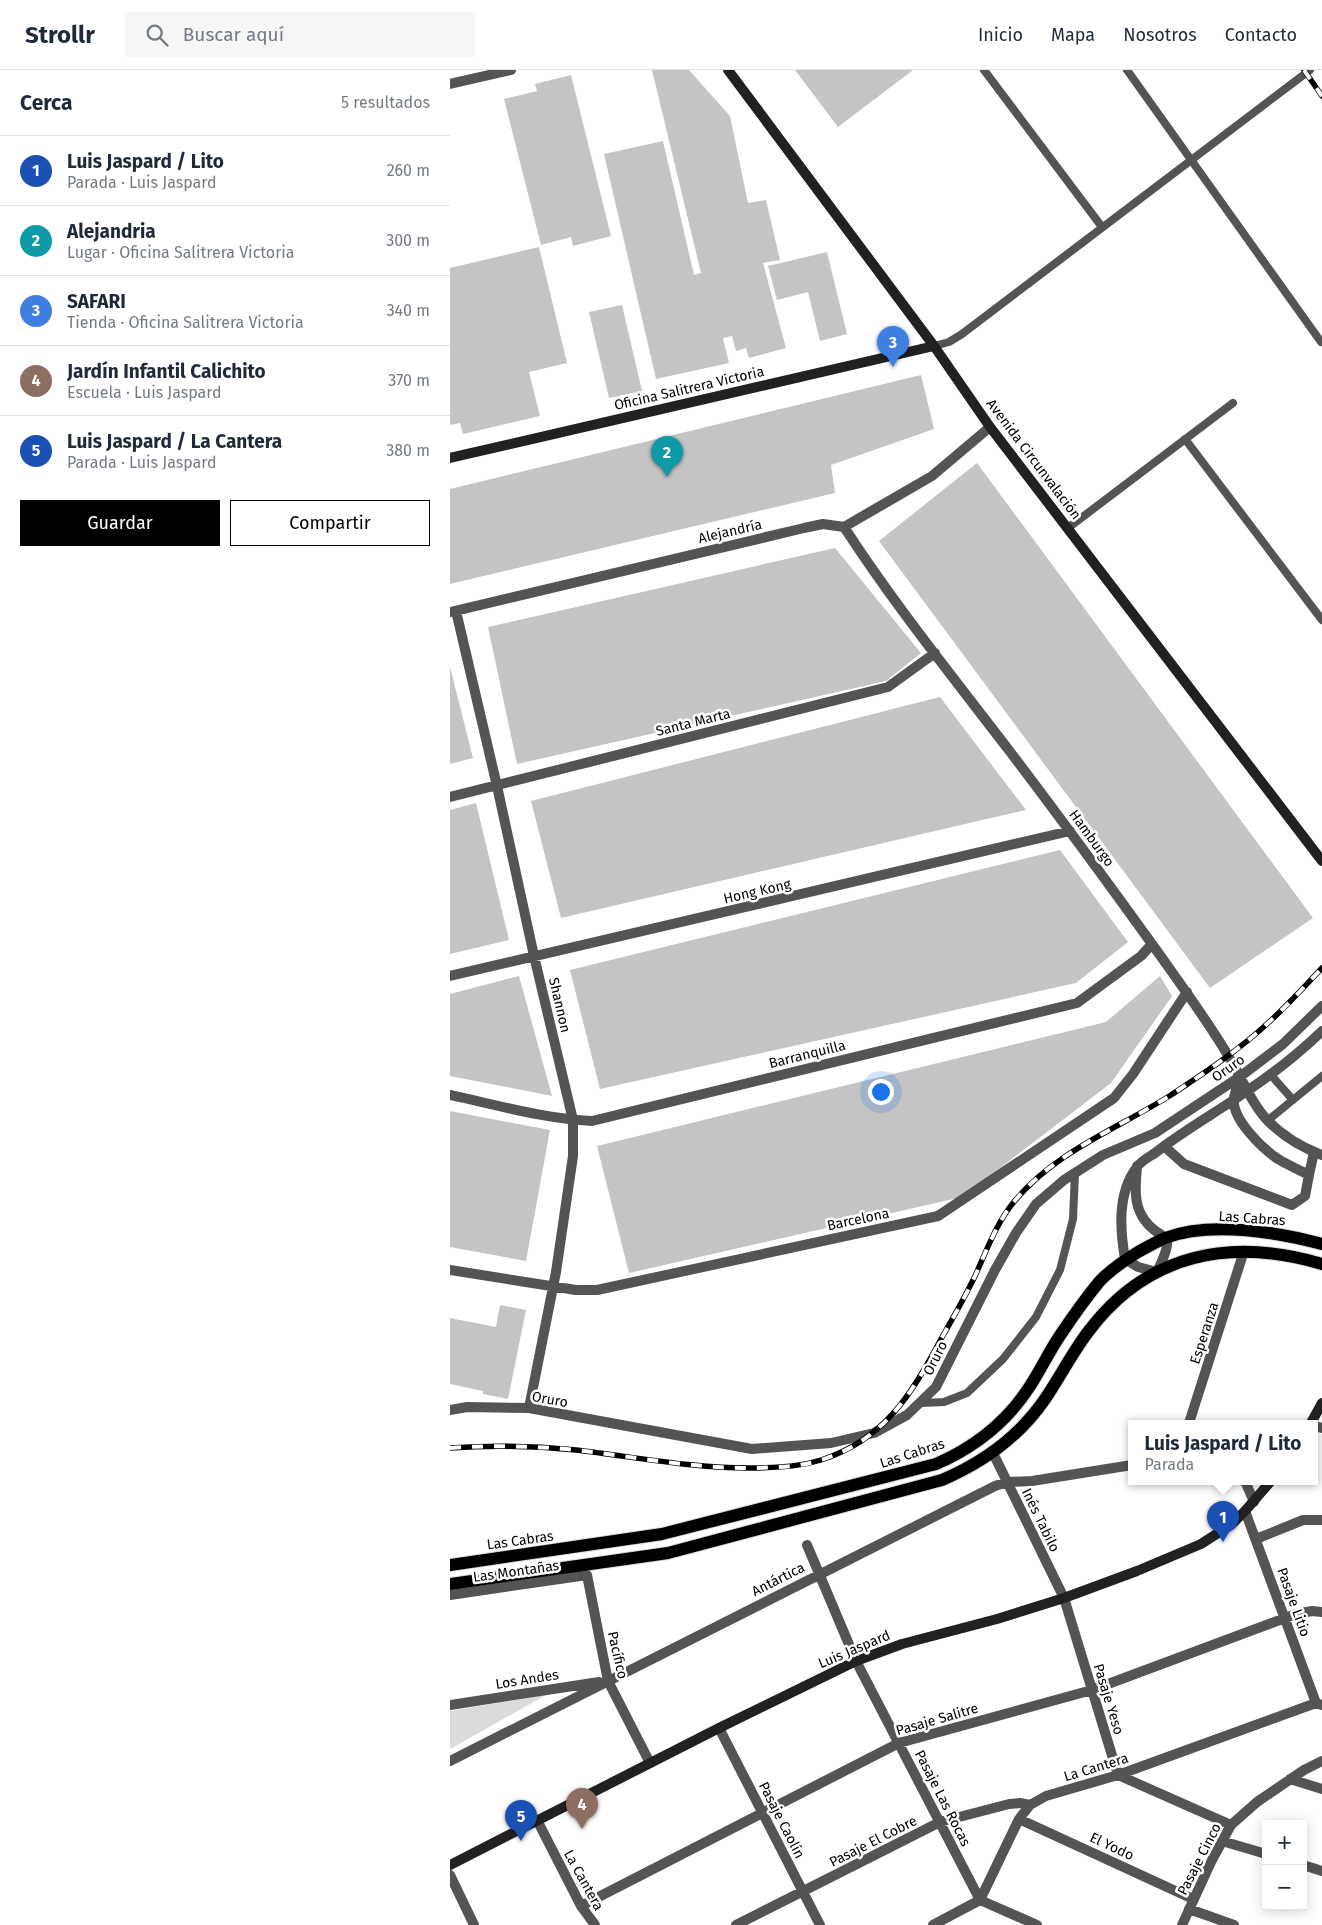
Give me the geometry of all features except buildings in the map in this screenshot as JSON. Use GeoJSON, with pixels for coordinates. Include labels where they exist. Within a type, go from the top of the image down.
{"type":"FeatureCollection","features":[{"type":"Feature","properties":{"kind":"main road","name":"Las Cabras"},"geometry":{"type":"LineString","coordinates":[[450,1565],[662,1534],[916,1470],[952,1456],[984,1437],[1010,1413],[1061,1335],[1100,1281],[1125,1259],[1166,1238],[1222,1229],[1288,1236],[1322,1244]]}},
{"type":"Feature","properties":{"kind":"main road"},"geometry":{"type":"LineString","coordinates":[[450,1584],[668,1553],[942,1480],[993,1453],[1008,1441],[1033,1415],[1086,1333],[1098,1319],[1125,1292],[1157,1272],[1200,1256],[1244,1250],[1274,1253],[1322,1264]]}},
{"type":"Feature","properties":{"kind":"street"},"geometry":{"type":"LineString","coordinates":[[450,84],[511,70]]}},
{"type":"Feature","properties":{"kind":"street","name":"Avenida Circunvalación"},"geometry":{"type":"LineString","coordinates":[[728,70],[934,346],[990,427],[1322,861]]}},
{"type":"Feature","properties":{"kind":"street","name":"Oficina Salitrera Victoria"},"geometry":{"type":"LineString","coordinates":[[450,458],[934,346]]}},
{"type":"Feature","properties":{"kind":"street"},"geometry":{"type":"LineString","coordinates":[[844,527],[932,476],[990,427]]}},
{"type":"Feature","properties":{"kind":"street","name":"Alejandría"},"geometry":{"type":"LineString","coordinates":[[453,612],[804,528],[823,524],[844,527]]}},
{"type":"Feature","properties":{"kind":"street","name":"Hamburgo"},"geometry":{"type":"LineString","coordinates":[[844,527],[935,653],[1070,831],[1187,992],[1241,1076],[1247,1091],[1268,1121],[1286,1136],[1318,1154]]}},
{"type":"Feature","properties":{"kind":"street","name":"Shannon"},"geometry":{"type":"LineString","coordinates":[[453,612],[497,786],[534,956],[573,1120],[573,1156],[553,1287],[529,1408]]}},
{"type":"Feature","properties":{"kind":"street","name":"Santa Marta"},"geometry":{"type":"LineString","coordinates":[[450,798],[888,687],[935,653]]}},
{"type":"Feature","properties":{"kind":"street","name":"Hong Kong"},"geometry":{"type":"LineString","coordinates":[[450,976],[1070,831]]}},
{"type":"Feature","properties":{"kind":"street","name":"Barranquilla"},"geometry":{"type":"LineString","coordinates":[[450,1095],[573,1120],[592,1121],[1077,1003],[1141,956],[1152,944]]}},
{"type":"Feature","properties":{"kind":"street","name":"Barcelona"},"geometry":{"type":"LineString","coordinates":[[450,1270],[553,1287],[597,1290],[938,1216],[1114,1098],[1133,1074],[1187,992]]}},
{"type":"Feature","properties":{"kind":"street","name":"Oruro"},"geometry":{"type":"LineString","coordinates":[[450,1410],[467,1407],[529,1408],[752,1449],[831,1443],[874,1433],[907,1415],[936,1387],[995,1270],[1016,1233],[1036,1204],[1064,1180],[1103,1155],[1155,1133],[1241,1076],[1283,1044],[1322,1006]]}},
{"type":"Feature","properties":{"kind":"street"},"geometry":{"type":"LineString","coordinates":[[1137,1166],[1135,1190],[1141,1216],[1152,1228],[1166,1238],[1168,1244],[1157,1272],[1138,1267],[1125,1259],[1122,1243],[1121,1210],[1128,1185],[1137,1166],[1247,1091],[1322,1031]]}},
{"type":"Feature","properties":{"kind":"street"},"geometry":{"type":"LineString","coordinates":[[1241,1076],[1233,1100],[1240,1120],[1256,1140],[1277,1159],[1309,1175]]}},
{"type":"Feature","properties":{"kind":"street"},"geometry":{"type":"LineString","coordinates":[[1164,1146],[1184,1164],[1292,1206],[1305,1196],[1309,1175],[1318,1154]]}},
{"type":"Feature","properties":{"kind":"street","name":"Esperanza"},"geometry":{"type":"LineString","coordinates":[[1190,1420],[1244,1250]]}},
{"type":"Feature","properties":{"kind":"street"},"geometry":{"type":"LineString","coordinates":[[1313,1420],[1322,1403]]}},
{"type":"Feature","properties":{"kind":"street","name":"Inés Tabilo"},"geometry":{"type":"LineString","coordinates":[[993,1453],[1064,1598]]}},
{"type":"Feature","properties":{"kind":"street","name":"Antártica"},"geometry":{"type":"LineString","coordinates":[[450,1761],[819,1573],[1006,1482],[1032,1481],[1128,1467]]}},
{"type":"Feature","properties":{"kind":"street"},"geometry":{"type":"LineString","coordinates":[[1246,1485],[1254,1502]]}},
{"type":"Feature","properties":{"kind":"street","name":"Luis Jaspard"},"geometry":{"type":"LineString","coordinates":[[450,1865],[719,1728],[856,1661],[902,1644],[997,1619],[1064,1598],[1137,1571],[1201,1544],[1232,1524],[1268,1485]]}},
{"type":"Feature","properties":{"kind":"street","name":"Pasaje Litio"},"geometry":{"type":"LineString","coordinates":[[1245,1511],[1319,1704]]}},
{"type":"Feature","properties":{"kind":"street"},"geometry":{"type":"LineString","coordinates":[[1256,1539],[1304,1520],[1322,1520]]}},
{"type":"Feature","properties":{"kind":"street","name":"Pasaje Las Rocas"},"geometry":{"type":"LineString","coordinates":[[807,1545],[856,1661],[980,1900]]}},
{"type":"Feature","properties":{"kind":"street","name":"Pacífico"},"geometry":{"type":"LineString","coordinates":[[587,1575],[608,1681],[650,1763]]}},
{"type":"Feature","properties":{"kind":"street","name":"Las Montañas"},"geometry":{"type":"LineString","coordinates":[[450,1595],[587,1575]]}},
{"type":"Feature","properties":{"kind":"street","name":"Pasaje Yeso"},"geometry":{"type":"LineString","coordinates":[[1064,1598],[1118,1775]]}},
{"type":"Feature","properties":{"kind":"street","name":"Pasaje Salitre"},"geometry":{"type":"LineString","coordinates":[[581,1906],[899,1743],[1092,1690],[1285,1618],[1304,1612],[1322,1612]]}},
{"type":"Feature","properties":{"kind":"street","name":"Los Andes"},"geometry":{"type":"LineString","coordinates":[[450,1705],[608,1681]]}},
{"type":"Feature","properties":{"kind":"street","name":"La Cantera"},"geometry":{"type":"LineString","coordinates":[[980,1900],[1019,1819],[1030,1805],[1046,1796],[1118,1775],[1319,1704]]}},
{"type":"Feature","properties":{"kind":"street","name":"Pasaje Caolín"},"geometry":{"type":"LineString","coordinates":[[719,1728],[820,1925]]}},
{"type":"Feature","properties":{"kind":"street","name":"Pasaje Cinco"},"geometry":{"type":"LineString","coordinates":[[1182,1925],[1193,1899],[1231,1825],[1257,1802],[1290,1779],[1322,1761]]}},
{"type":"Feature","properties":{"kind":"street"},"geometry":{"type":"LineString","coordinates":[[1118,1775],[1231,1825]]}},
{"type":"Feature","properties":{"kind":"street"},"geometry":{"type":"LineString","coordinates":[[1290,1779],[1322,1789]]}},
{"type":"Feature","properties":{"kind":"street","name":"Pasaje El Cobre"},"geometry":{"type":"LineString","coordinates":[[736,1925],[940,1822],[1009,1804],[1020,1803],[1030,1805]]}},
{"type":"Feature","properties":{"kind":"street","name":"El Yodo"},"geometry":{"type":"LineString","coordinates":[[1019,1819],[1193,1899]]}},
{"type":"Feature","properties":{"kind":"street","name":"La Cantera"},"geometry":{"type":"LineString","coordinates":[[537,1820],[581,1906],[595,1925]]}},
{"type":"Feature","properties":{"kind":"street"},"geometry":{"type":"LineString","coordinates":[[1222,1841],[1262,1853]]}},
{"type":"Feature","properties":{"kind":"street"},"geometry":{"type":"LineString","coordinates":[[1307,1866],[1322,1870]]}},
{"type":"Feature","properties":{"kind":"street"},"geometry":{"type":"LineString","coordinates":[[450,1875],[474,1925]]}},
{"type":"Feature","properties":{"kind":"street"},"geometry":{"type":"LineString","coordinates":[[933,1925],[980,1900],[1037,1925]]}},
{"type":"Feature","properties":{"kind":"street"},"geometry":{"type":"LineString","coordinates":[[1189,1909],[1234,1925]]}},
{"type":"Feature","properties":{"kind":"lane"},"geometry":{"type":"LineString","coordinates":[[984,70],[1102,226]]}},
{"type":"Feature","properties":{"kind":"lane"},"geometry":{"type":"LineString","coordinates":[[1127,70],[1321,342]]}},
{"type":"Feature","properties":{"kind":"lane"},"geometry":{"type":"LineString","coordinates":[[934,346],[949,342],[962,334],[1310,70]]}},
{"type":"Feature","properties":{"kind":"lane"},"geometry":{"type":"LineString","coordinates":[[1068,528],[1232,403]]}},
{"type":"Feature","properties":{"kind":"lane"},"geometry":{"type":"LineString","coordinates":[[1185,439],[1322,620]]}},
{"type":"Feature","properties":{"kind":"lane"},"geometry":{"type":"LineString","coordinates":[[1270,1074],[1293,1100]]}},
{"type":"Feature","properties":{"kind":"lane"},"geometry":{"type":"LineString","coordinates":[[1268,1121],[1322,1076]]}},
{"type":"Feature","properties":{"kind":"lane"},"geometry":{"type":"LineString","coordinates":[[921,1403],[944,1402],[967,1393],[1002,1359],[1036,1317],[1060,1270],[1073,1219],[1075,1173]]}},
{"type":"Feature","properties":{"kind":"shaded area"},"geometry":{"type":"Polygon","coordinates":[[[546,1695],[450,1749],[450,1711],[546,1695]]]}},
{"type":"Feature","properties":{"kind":"railway"},"geometry":{"type":"LineString","coordinates":[[1304,70],[1322,96]]}},
{"type":"Feature","properties":{"kind":"railway"},"geometry":{"type":"LineString","coordinates":[[450,1448],[498,1446],[576,1450],[688,1465],[734,1468],[805,1464],[843,1451],[879,1427],[894,1413],[907,1396],[963,1300],[1001,1220],[1029,1185],[1067,1155],[1171,1095],[1209,1070],[1275,1017],[1322,968]]}},
{"type":"Feature","properties":{"kind":"place","name":"SAFARI"},"geometry":{"type":"Point","coordinates":[893,367]}},
{"type":"Feature","properties":{"kind":"place","name":"Alejandria"},"geometry":{"type":"Point","coordinates":[667,477]}},
{"type":"Feature","properties":{"kind":"place","name":"Luis Jaspard / Lito"},"geometry":{"type":"Point","coordinates":[1223,1542]}},
{"type":"Feature","properties":{"kind":"place","name":"Jardín Infantil Calichito"},"geometry":{"type":"Point","coordinates":[582,1829]}},
{"type":"Feature","properties":{"kind":"place","name":"Luis Jaspard / La Cantera"},"geometry":{"type":"Point","coordinates":[521,1841]}}]}
